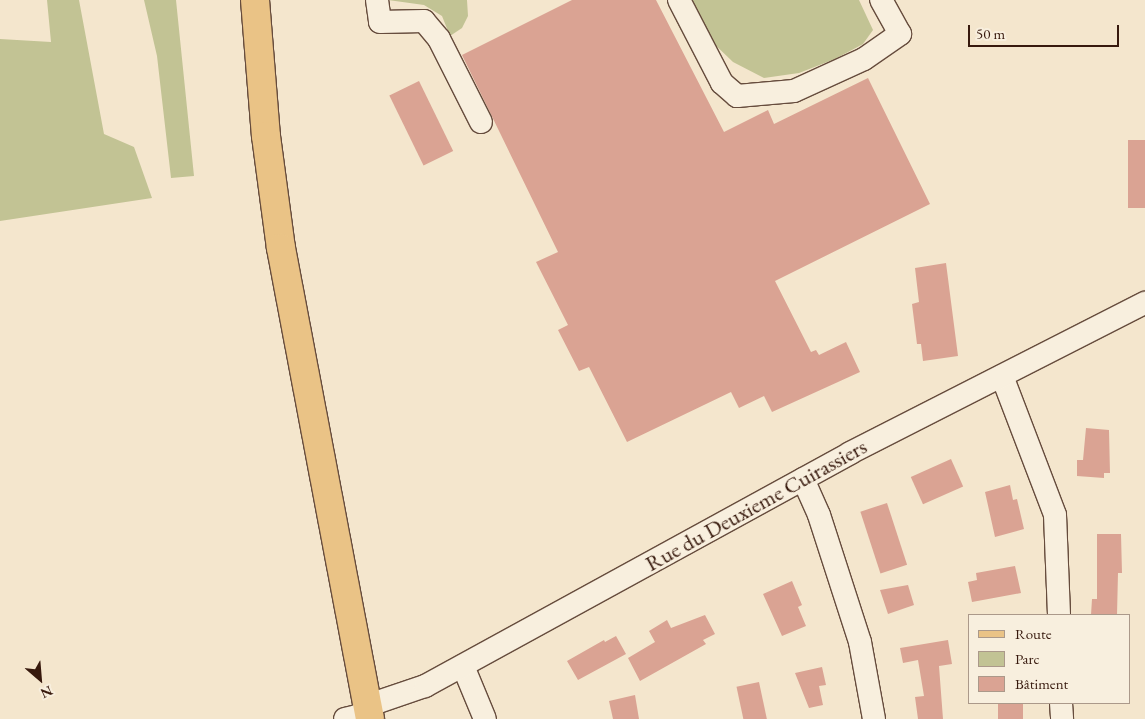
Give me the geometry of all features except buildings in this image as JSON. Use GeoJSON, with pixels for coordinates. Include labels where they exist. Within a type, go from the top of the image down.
{"type":"FeatureCollection","features":[{"type":"Feature","properties":{"kind":"main road"},"geometry":{"type":"LineString","coordinates":[[255,0],[266,136],[281,248],[361,716]]}},
{"type":"Feature","properties":{"kind":"street"},"geometry":{"type":"LineString","coordinates":[[376,0],[380,22],[424,21],[439,39],[481,122]]}},
{"type":"Feature","properties":{"kind":"street"},"geometry":{"type":"LineString","coordinates":[[679,0],[722,83],[736,96],[794,91],[864,60],[900,34],[881,0]]}},
{"type":"Feature","properties":{"kind":"street","name":"Rue du Deuxieme Cuirassiers"},"geometry":{"type":"LineString","coordinates":[[361,716],[463,666],[803,479],[1145,303]]}},
{"type":"Feature","properties":{"kind":"street"},"geometry":{"type":"LineString","coordinates":[[1002,376],[1055,515],[1058,614]]}},
{"type":"Feature","properties":{"kind":"street"},"geometry":{"type":"LineString","coordinates":[[803,479],[819,515],[860,642],[874,719]]}},
{"type":"Feature","properties":{"kind":"street"},"geometry":{"type":"LineString","coordinates":[[463,666],[484,719]]}},
{"type":"Feature","properties":{"kind":"street"},"geometry":{"type":"LineString","coordinates":[[1061,704],[1062,719]]}},
{"type":"Feature","properties":{"kind":"green space"},"geometry":{"type":"Polygon","coordinates":[[[47,0],[79,0],[104,134],[134,147],[152,198],[0,221],[0,39],[51,42],[47,0]]]}},
{"type":"Feature","properties":{"kind":"green space"},"geometry":{"type":"Polygon","coordinates":[[[144,0],[176,0],[194,176],[171,178],[157,56],[144,0]]]}},
{"type":"Feature","properties":{"kind":"green space"},"geometry":{"type":"Polygon","coordinates":[[[388,0],[467,0],[468,16],[462,28],[450,36],[442,16],[424,5],[388,0]]]}},
{"type":"Feature","properties":{"kind":"green space"},"geometry":{"type":"Polygon","coordinates":[[[689,0],[859,0],[873,30],[863,44],[835,59],[799,73],[764,78],[733,62],[708,38],[689,0]]]}}]}
